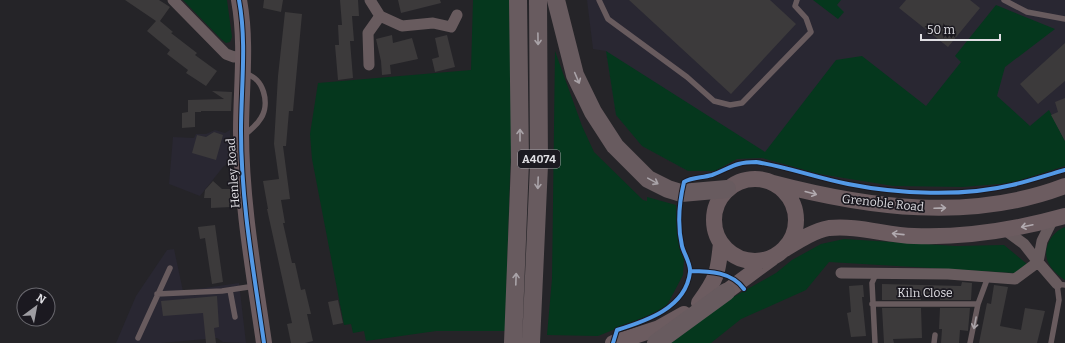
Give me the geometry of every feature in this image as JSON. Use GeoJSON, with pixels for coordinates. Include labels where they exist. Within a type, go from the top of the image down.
{"type":"FeatureCollection","features":[{"type":"Feature","properties":{"kind":"main road","name":"A4074"},"geometry":{"type":"LineString","coordinates":[[513,343],[520,162],[518,0]]}},
{"type":"Feature","properties":{"kind":"main road","name":"A4074"},"geometry":{"type":"LineString","coordinates":[[531,343],[539,165],[538,0]]}},
{"type":"Feature","properties":{"kind":"main road"},"geometry":{"type":"LineString","coordinates":[[556,0],[575,75],[593,112],[615,146],[648,179],[668,189],[681,193],[727,190]]}},
{"type":"Feature","properties":{"kind":"main road"},"geometry":{"type":"LineString","coordinates":[[656,343],[726,292]]}},
{"type":"Feature","properties":{"kind":"street"},"geometry":{"type":"LineString","coordinates":[[173,0],[226,54],[234,57],[242,56]]}},
{"type":"Feature","properties":{"kind":"street"},"geometry":{"type":"LineString","coordinates":[[370,0],[380,16],[402,26],[433,23],[451,27],[457,15]]}},
{"type":"Feature","properties":{"kind":"street","name":"Henley Road"},"geometry":{"type":"LineString","coordinates":[[242,3],[243,74],[241,131],[245,206],[264,343]]}},
{"type":"Feature","properties":{"kind":"street"},"geometry":{"type":"LineString","coordinates":[[370,65],[368,33],[380,16]]}},
{"type":"Feature","properties":{"kind":"street"},"geometry":{"type":"LineString","coordinates":[[749,179],[762,179],[773,183],[786,192],[794,206],[796,221],[793,236],[779,253],[759,261],[744,260],[731,254],[721,243],[715,230],[714,215],[718,201],[727,190],[737,183],[749,179]]}},
{"type":"Feature","properties":{"kind":"street","name":"Grenoble Road"},"geometry":{"type":"LineString","coordinates":[[773,183],[819,195],[915,208],[961,207],[1005,202],[1065,186]]}},
{"type":"Feature","properties":{"kind":"street"},"geometry":{"type":"LineString","coordinates":[[613,343],[659,328],[676,320],[699,304],[726,292],[779,253],[804,237],[828,228],[914,236],[984,234],[1059,218]]}},
{"type":"Feature","properties":{"kind":"street"},"geometry":{"type":"LineString","coordinates":[[841,273],[948,274],[1015,279],[1038,262],[1042,241],[1059,218]]}},
{"type":"Feature","properties":{"kind":"street"},"geometry":{"type":"LineString","coordinates":[[1005,230],[1024,244],[1038,262],[1061,284]]}},
{"type":"Feature","properties":{"kind":"street"},"geometry":{"type":"LineString","coordinates":[[699,304],[714,282],[718,273],[721,243]]}},
{"type":"Feature","properties":{"kind":"lane"},"geometry":{"type":"LineString","coordinates":[[599,0],[608,19],[687,76],[714,101],[730,105],[742,104],[811,32],[806,18],[795,6],[797,0]]}},
{"type":"Feature","properties":{"kind":"lane"},"geometry":{"type":"LineString","coordinates":[[1004,0],[1027,12],[1065,19]]}},
{"type":"Feature","properties":{"kind":"lane"},"geometry":{"type":"LineString","coordinates":[[241,131],[248,132],[261,118],[265,110],[266,101],[260,84],[252,76],[243,74]]}},
{"type":"Feature","properties":{"kind":"lane"},"geometry":{"type":"LineString","coordinates":[[138,338],[170,268]]}},
{"type":"Feature","properties":{"kind":"lane"},"geometry":{"type":"LineString","coordinates":[[875,343],[872,283],[876,274]]}},
{"type":"Feature","properties":{"kind":"lane"},"geometry":{"type":"LineString","coordinates":[[970,343],[978,304],[988,277]]}},
{"type":"Feature","properties":{"kind":"lane"},"geometry":{"type":"LineString","coordinates":[[1051,343],[1061,284]]}},
{"type":"Feature","properties":{"kind":"lane"},"geometry":{"type":"LineString","coordinates":[[157,294],[230,290],[256,286]]}},
{"type":"Feature","properties":{"kind":"lane"},"geometry":{"type":"LineString","coordinates":[[230,290],[234,317]]}},
{"type":"Feature","properties":{"kind":"lane","name":"Kiln Close"},"geometry":{"type":"LineString","coordinates":[[872,304],[978,304]]}},
{"type":"Feature","properties":{"kind":"lane"},"geometry":{"type":"LineString","coordinates":[[934,343],[935,335]]}},
{"type":"Feature","properties":{"kind":"shaded area"},"geometry":{"type":"Polygon","coordinates":[[[587,0],[1065,0],[1065,166],[1012,183],[963,187],[893,186],[819,174],[762,158],[737,159],[715,171],[688,171],[642,146],[616,115],[606,51],[593,49],[587,0]]]}},
{"type":"Feature","properties":{"kind":"shaded area"},"geometry":{"type":"Polygon","coordinates":[[[215,130],[225,133],[230,130],[230,162],[223,167],[200,196],[169,184],[173,137],[194,138],[196,134],[206,134],[215,130]]]}},
{"type":"Feature","properties":{"kind":"shaded area"},"geometry":{"type":"Polygon","coordinates":[[[174,249],[183,291],[239,283],[246,343],[223,342],[217,338],[161,343],[116,343],[136,296],[167,250],[174,249]]]}},
{"type":"Feature","properties":{"kind":"green space"},"geometry":{"type":"Polygon","coordinates":[[[183,0],[227,0],[232,37],[230,42],[226,43],[221,39],[183,0]]]}},
{"type":"Feature","properties":{"kind":"green space"},"geometry":{"type":"Polygon","coordinates":[[[473,0],[509,0],[512,115],[505,331],[436,331],[366,341],[364,331],[353,333],[351,324],[344,325],[312,159],[310,134],[318,83],[471,70],[473,0]]]}},
{"type":"Feature","properties":{"kind":"green space"},"geometry":{"type":"Polygon","coordinates":[[[813,0],[841,0],[837,5],[844,12],[838,19],[813,0]]]}},
{"type":"Feature","properties":{"kind":"green space"},"geometry":{"type":"Polygon","coordinates":[[[996,5],[1055,29],[1005,67],[997,96],[1030,126],[1049,110],[1065,141],[1065,166],[1012,183],[963,187],[893,186],[819,174],[762,158],[737,159],[715,171],[688,171],[642,146],[616,115],[606,51],[765,152],[836,60],[862,56],[926,106],[961,62],[955,56],[996,5]]]}},
{"type":"Feature","properties":{"kind":"green space"},"geometry":{"type":"Polygon","coordinates":[[[555,51],[582,126],[594,152],[643,200],[647,201],[647,197],[676,205],[680,251],[684,259],[683,275],[665,309],[598,336],[547,335],[552,279],[555,51]]]}},
{"type":"Feature","properties":{"kind":"green space"},"geometry":{"type":"Polygon","coordinates":[[[1065,227],[1065,280],[1050,266],[1046,253],[1052,237],[1060,229],[1065,227]]]}},
{"type":"Feature","properties":{"kind":"green space"},"geometry":{"type":"Polygon","coordinates":[[[844,239],[956,246],[1004,245],[1027,264],[1015,273],[829,262],[806,290],[741,319],[711,343],[671,343],[728,300],[776,273],[792,260],[821,244],[844,239]]]}},
{"type":"Feature","properties":{"kind":"building"},"geometry":{"type":"Polygon","coordinates":[[[125,0],[159,0],[170,7],[160,21],[173,32],[171,33],[197,53],[195,55],[217,71],[206,86],[186,73],[188,70],[167,54],[170,50],[147,31],[156,21],[125,0]]]}},
{"type":"Feature","properties":{"kind":"building"},"geometry":{"type":"Polygon","coordinates":[[[264,0],[283,0],[281,12],[263,8],[264,0]]]}},
{"type":"Feature","properties":{"kind":"building"},"geometry":{"type":"Polygon","coordinates":[[[340,0],[358,0],[359,16],[352,16],[354,41],[350,41],[353,78],[338,80],[335,45],[339,45],[338,25],[342,25],[340,0]]]}},
{"type":"Feature","properties":{"kind":"building"},"geometry":{"type":"Polygon","coordinates":[[[398,0],[440,0],[441,3],[401,13],[398,0]]]}},
{"type":"Feature","properties":{"kind":"building"},"geometry":{"type":"Polygon","coordinates":[[[629,0],[770,0],[796,24],[731,94],[629,0]]]}},
{"type":"Feature","properties":{"kind":"building"},"geometry":{"type":"Polygon","coordinates":[[[906,0],[970,0],[980,8],[948,47],[899,8],[906,0]]]}},
{"type":"Feature","properties":{"kind":"building"},"geometry":{"type":"Polygon","coordinates":[[[285,12],[302,14],[293,111],[289,111],[286,146],[283,146],[290,199],[281,200],[285,223],[283,223],[292,263],[295,263],[301,290],[305,289],[311,314],[307,314],[313,341],[305,343],[291,343],[287,324],[292,323],[267,209],[263,181],[279,179],[274,144],[278,76],[285,12]]]}},
{"type":"Feature","properties":{"kind":"building"},"geometry":{"type":"Polygon","coordinates":[[[392,35],[393,43],[412,38],[418,59],[390,65],[391,74],[382,75],[381,61],[376,39],[392,35]]]}},
{"type":"Feature","properties":{"kind":"building"},"geometry":{"type":"Polygon","coordinates":[[[447,35],[455,67],[435,72],[432,59],[439,57],[435,38],[447,35]]]}},
{"type":"Feature","properties":{"kind":"building"},"geometry":{"type":"Polygon","coordinates":[[[1065,43],[1065,81],[1038,104],[1020,84],[1065,43]]]}},
{"type":"Feature","properties":{"kind":"building"},"geometry":{"type":"Polygon","coordinates":[[[212,91],[232,92],[231,111],[195,112],[195,127],[182,128],[182,113],[188,112],[188,100],[224,99],[212,91]]]}},
{"type":"Feature","properties":{"kind":"building"},"geometry":{"type":"Polygon","coordinates":[[[1065,98],[1065,141],[1051,115],[1058,112],[1055,102],[1065,98]]]}},
{"type":"Feature","properties":{"kind":"building"},"geometry":{"type":"Polygon","coordinates":[[[214,132],[223,135],[216,160],[192,153],[197,135],[206,137],[214,132]]]}},
{"type":"Feature","properties":{"kind":"building"},"geometry":{"type":"Polygon","coordinates":[[[213,181],[222,189],[230,189],[231,207],[211,208],[211,198],[204,198],[205,190],[213,181]]]}},
{"type":"Feature","properties":{"kind":"building"},"geometry":{"type":"Polygon","coordinates":[[[215,225],[223,282],[212,284],[205,238],[200,239],[198,227],[215,225]]]}},
{"type":"Feature","properties":{"kind":"building"},"geometry":{"type":"Polygon","coordinates":[[[962,282],[972,283],[971,300],[940,300],[940,297],[921,296],[921,300],[882,300],[882,284],[961,286],[962,282]]]}},
{"type":"Feature","properties":{"kind":"building"},"geometry":{"type":"Polygon","coordinates":[[[863,285],[864,297],[862,297],[866,336],[851,337],[847,313],[851,312],[849,286],[863,285]]]}},
{"type":"Feature","properties":{"kind":"building"},"geometry":{"type":"Polygon","coordinates":[[[994,285],[1008,287],[1000,326],[1021,330],[1025,308],[1045,311],[1037,343],[979,343],[987,303],[991,304],[994,285]]]}},
{"type":"Feature","properties":{"kind":"building"},"geometry":{"type":"Polygon","coordinates":[[[217,296],[219,327],[214,328],[216,343],[206,343],[203,313],[163,316],[161,301],[217,296]]]}},
{"type":"Feature","properties":{"kind":"building"},"geometry":{"type":"Polygon","coordinates":[[[338,300],[343,323],[333,325],[328,302],[338,300]]]}},
{"type":"Feature","properties":{"kind":"building"},"geometry":{"type":"Polygon","coordinates":[[[882,308],[921,308],[922,338],[893,339],[894,343],[884,343],[882,308]]]}},
{"type":"Feature","properties":{"kind":"building"},"geometry":{"type":"Polygon","coordinates":[[[940,308],[970,308],[968,331],[960,330],[959,343],[941,343],[942,329],[939,329],[940,308]]]}},
{"type":"Feature","properties":{"kind":"cycle path"},"geometry":{"type":"LineString","coordinates":[[239,0],[243,33],[241,131],[243,184],[264,343]]}},
{"type":"Feature","properties":{"kind":"cycle path"},"geometry":{"type":"LineString","coordinates":[[613,343],[617,330],[640,322],[663,311],[673,304],[681,295],[687,284],[690,269],[680,238],[679,222],[682,190],[684,182],[687,180],[712,175],[737,164],[756,162],[836,182],[867,187],[909,192],[952,193],[993,189],[1065,170]]}},
{"type":"Feature","properties":{"kind":"cycle path"},"geometry":{"type":"LineString","coordinates":[[690,271],[713,272],[727,276],[739,283],[744,289]]}}]}
